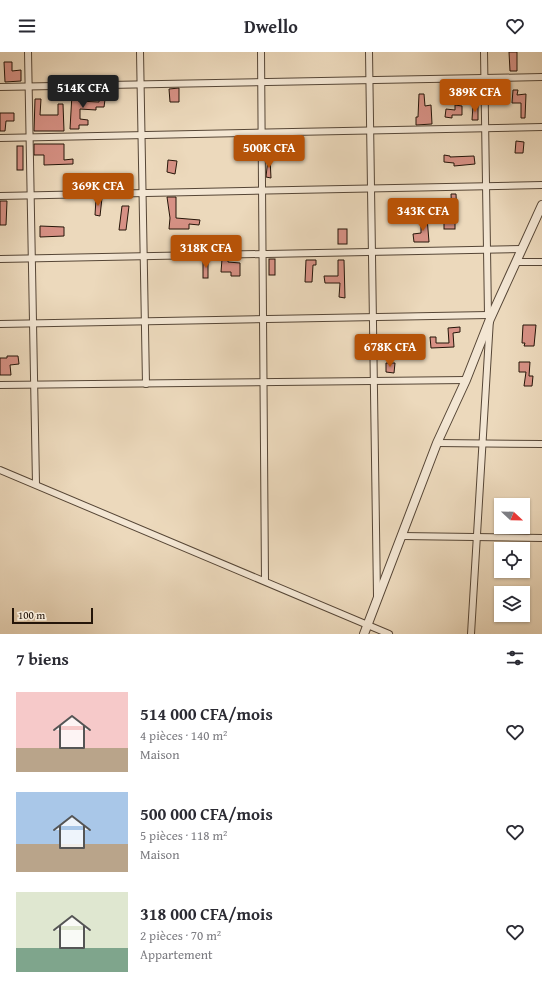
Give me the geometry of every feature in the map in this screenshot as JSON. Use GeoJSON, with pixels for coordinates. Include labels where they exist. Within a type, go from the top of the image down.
{"type":"FeatureCollection","features":[{"type":"Feature","properties":{"kind":"street"},"geometry":{"type":"LineString","coordinates":[[28,52],[36,484]]}},
{"type":"Feature","properties":{"kind":"street"},"geometry":{"type":"LineString","coordinates":[[140,52],[146,384]]}},
{"type":"Feature","properties":{"kind":"street"},"geometry":{"type":"LineString","coordinates":[[261,52],[264,581]]}},
{"type":"Feature","properties":{"kind":"street"},"geometry":{"type":"LineString","coordinates":[[369,52],[377,601]]}},
{"type":"Feature","properties":{"kind":"street"},"geometry":{"type":"LineString","coordinates":[[471,634],[489,317],[484,52]]}},
{"type":"Feature","properties":{"kind":"street"},"geometry":{"type":"LineString","coordinates":[[0,87],[542,77]]}},
{"type":"Feature","properties":{"kind":"street"},"geometry":{"type":"LineString","coordinates":[[0,138],[542,127]]}},
{"type":"Feature","properties":{"kind":"street"},"geometry":{"type":"LineString","coordinates":[[0,196],[542,185]]}},
{"type":"Feature","properties":{"kind":"street"},"geometry":{"type":"LineString","coordinates":[[364,634],[437,443],[466,380],[489,317],[542,205]]}},
{"type":"Feature","properties":{"kind":"street"},"geometry":{"type":"LineString","coordinates":[[0,259],[522,249]]}},
{"type":"Feature","properties":{"kind":"street"},"geometry":{"type":"LineString","coordinates":[[516,262],[542,262]]}},
{"type":"Feature","properties":{"kind":"street"},"geometry":{"type":"LineString","coordinates":[[0,324],[373,317],[489,317]]}},
{"type":"Feature","properties":{"kind":"street"},"geometry":{"type":"LineString","coordinates":[[0,386],[466,380]]}},
{"type":"Feature","properties":{"kind":"street"},"geometry":{"type":"LineString","coordinates":[[437,443],[542,444]]}},
{"type":"Feature","properties":{"kind":"street"},"geometry":{"type":"LineString","coordinates":[[0,470],[389,634]]}},
{"type":"Feature","properties":{"kind":"street"},"geometry":{"type":"LineString","coordinates":[[402,536],[542,538]]}},
{"type":"Feature","properties":{"kind":"building"},"geometry":{"type":"Polygon","coordinates":[[[509,52],[517,52],[517,71],[510,71],[509,52]]]}},
{"type":"Feature","properties":{"kind":"building"},"geometry":{"type":"Polygon","coordinates":[[[4,62],[12,62],[12,71],[21,70],[21,81],[5,82],[4,62]]]}},
{"type":"Feature","properties":{"kind":"building"},"geometry":{"type":"Polygon","coordinates":[[[179,88],[179,102],[170,102],[169,89],[179,88]]]}},
{"type":"Feature","properties":{"kind":"building"},"geometry":{"type":"Polygon","coordinates":[[[513,90],[518,90],[517,95],[526,94],[525,118],[521,118],[521,103],[512,103],[513,90]]]}},
{"type":"Feature","properties":{"kind":"building"},"geometry":{"type":"Polygon","coordinates":[[[100,92],[106,92],[104,107],[96,107],[96,110],[80,109],[80,119],[88,120],[88,125],[79,125],[79,129],[70,129],[72,94],[79,94],[78,101],[99,102],[100,92]]]}},
{"type":"Feature","properties":{"kind":"building"},"geometry":{"type":"Polygon","coordinates":[[[419,94],[424,94],[425,106],[431,105],[432,124],[416,125],[416,117],[418,117],[419,94]]]}},
{"type":"Feature","properties":{"kind":"building"},"geometry":{"type":"Polygon","coordinates":[[[35,99],[41,99],[40,115],[58,115],[58,104],[63,104],[64,131],[34,131],[35,99]]]}},
{"type":"Feature","properties":{"kind":"building"},"geometry":{"type":"Polygon","coordinates":[[[455,105],[462,106],[462,115],[452,115],[452,118],[445,117],[446,109],[455,110],[455,105]]]}},
{"type":"Feature","properties":{"kind":"building"},"geometry":{"type":"Polygon","coordinates":[[[473,105],[478,105],[478,120],[472,120],[473,105]]]}},
{"type":"Feature","properties":{"kind":"building"},"geometry":{"type":"Polygon","coordinates":[[[0,113],[14,113],[14,121],[6,121],[5,131],[0,131],[0,113]]]}},
{"type":"Feature","properties":{"kind":"building"},"geometry":{"type":"Polygon","coordinates":[[[516,141],[524,142],[523,153],[515,153],[516,141]]]}},
{"type":"Feature","properties":{"kind":"building"},"geometry":{"type":"Polygon","coordinates":[[[34,144],[64,144],[64,160],[73,159],[73,164],[44,165],[44,155],[34,155],[34,144]]]}},
{"type":"Feature","properties":{"kind":"building"},"geometry":{"type":"Polygon","coordinates":[[[17,146],[23,146],[23,170],[17,170],[17,146]]]}},
{"type":"Feature","properties":{"kind":"building"},"geometry":{"type":"Polygon","coordinates":[[[444,155],[450,157],[474,156],[475,164],[454,166],[454,163],[444,162],[444,155]]]}},
{"type":"Feature","properties":{"kind":"building"},"geometry":{"type":"Polygon","coordinates":[[[268,158],[270,158],[271,178],[266,177],[268,158]]]}},
{"type":"Feature","properties":{"kind":"building"},"geometry":{"type":"Polygon","coordinates":[[[168,160],[177,161],[175,174],[167,172],[168,160]]]}},
{"type":"Feature","properties":{"kind":"building"},"geometry":{"type":"Polygon","coordinates":[[[451,194],[456,194],[457,217],[452,217],[451,194]]]}},
{"type":"Feature","properties":{"kind":"building"},"geometry":{"type":"Polygon","coordinates":[[[167,197],[176,197],[176,218],[200,220],[199,225],[189,224],[189,229],[169,229],[170,218],[167,197]]]}},
{"type":"Feature","properties":{"kind":"building"},"geometry":{"type":"Polygon","coordinates":[[[102,198],[100,216],[95,215],[96,199],[102,198]]]}},
{"type":"Feature","properties":{"kind":"building"},"geometry":{"type":"Polygon","coordinates":[[[0,201],[7,201],[6,225],[0,225],[0,201]]]}},
{"type":"Feature","properties":{"kind":"building"},"geometry":{"type":"Polygon","coordinates":[[[122,206],[129,206],[126,230],[119,230],[122,206]]]}},
{"type":"Feature","properties":{"kind":"building"},"geometry":{"type":"Polygon","coordinates":[[[421,217],[427,217],[429,242],[414,242],[413,234],[421,233],[421,217]]]}},
{"type":"Feature","properties":{"kind":"building"},"geometry":{"type":"Polygon","coordinates":[[[444,219],[455,219],[455,229],[444,229],[444,219]]]}},
{"type":"Feature","properties":{"kind":"building"},"geometry":{"type":"Polygon","coordinates":[[[40,226],[64,227],[64,236],[40,237],[40,226]]]}},
{"type":"Feature","properties":{"kind":"building"},"geometry":{"type":"Polygon","coordinates":[[[338,229],[347,229],[347,244],[338,244],[338,229]]]}},
{"type":"Feature","properties":{"kind":"building"},"geometry":{"type":"Polygon","coordinates":[[[222,259],[228,259],[228,262],[240,263],[240,276],[231,276],[231,272],[221,272],[222,259]]]}},
{"type":"Feature","properties":{"kind":"building"},"geometry":{"type":"Polygon","coordinates":[[[269,259],[275,259],[275,275],[269,275],[269,259]]]}},
{"type":"Feature","properties":{"kind":"building"},"geometry":{"type":"Polygon","coordinates":[[[203,260],[208,260],[208,278],[203,278],[203,260]]]}},
{"type":"Feature","properties":{"kind":"building"},"geometry":{"type":"Polygon","coordinates":[[[306,260],[316,260],[316,265],[313,265],[312,282],[305,282],[306,260]]]}},
{"type":"Feature","properties":{"kind":"building"},"geometry":{"type":"Polygon","coordinates":[[[338,260],[344,260],[345,298],[339,297],[340,283],[325,283],[324,276],[338,276],[338,260]]]}},
{"type":"Feature","properties":{"kind":"building"},"geometry":{"type":"Polygon","coordinates":[[[523,325],[536,325],[534,346],[524,346],[525,343],[522,343],[523,325]]]}},
{"type":"Feature","properties":{"kind":"building"},"geometry":{"type":"Polygon","coordinates":[[[460,327],[460,332],[453,333],[454,347],[431,348],[430,337],[436,337],[436,343],[449,343],[448,328],[460,327]]]}},
{"type":"Feature","properties":{"kind":"building"},"geometry":{"type":"Polygon","coordinates":[[[7,356],[18,356],[19,364],[10,365],[11,375],[0,375],[0,358],[7,358],[7,356]]]}},
{"type":"Feature","properties":{"kind":"building"},"geometry":{"type":"Polygon","coordinates":[[[519,362],[530,362],[529,376],[533,376],[532,386],[524,386],[526,372],[519,372],[519,362]]]}},
{"type":"Feature","properties":{"kind":"building"},"geometry":{"type":"Polygon","coordinates":[[[386,363],[395,363],[394,373],[386,372],[386,363]]]}}]}
